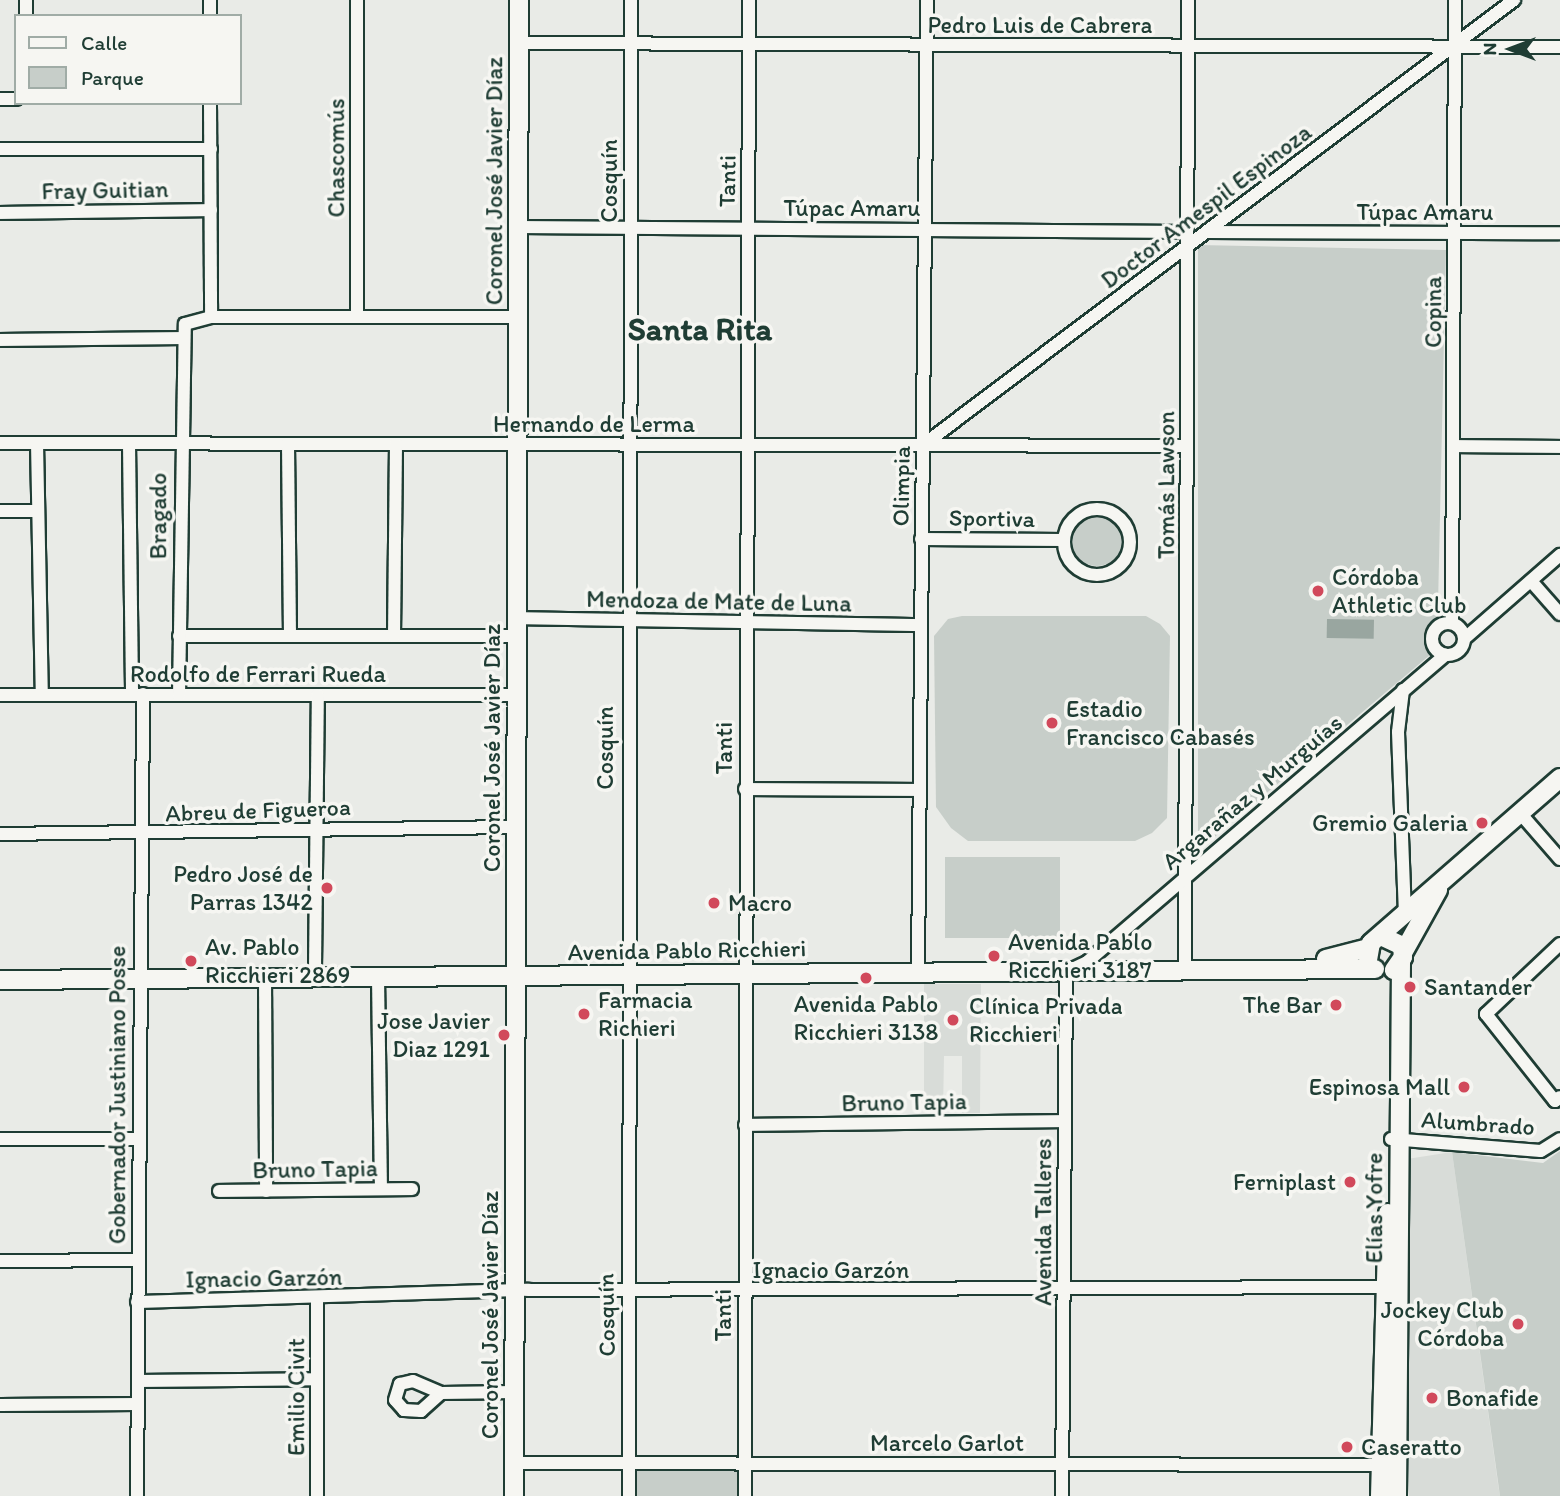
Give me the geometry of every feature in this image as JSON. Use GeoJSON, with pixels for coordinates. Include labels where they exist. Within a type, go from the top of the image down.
{"type":"FeatureCollection","features":[{"type":"Feature","properties":{"kind":"main road","name":"Coronel José Javier Díaz"},"geometry":{"type":"LineString","coordinates":[[514,1496],[519,0]]}},
{"type":"Feature","properties":{"kind":"main road","name":"Avenida Pablo Ricchieri"},"geometry":{"type":"LineString","coordinates":[[918,968],[1066,972],[1344,959],[1375,942],[1560,778]]}},
{"type":"Feature","properties":{"kind":"main road","name":"Avenida Pablo Ricchieri"},"geometry":{"type":"LineString","coordinates":[[1402,957],[1442,883]]}},
{"type":"Feature","properties":{"kind":"main road"},"geometry":{"type":"LineString","coordinates":[[1375,942],[1393,937],[1402,957],[1378,970]]}},
{"type":"Feature","properties":{"kind":"main road","name":"Elías Yofre"},"geometry":{"type":"LineString","coordinates":[[1375,942],[1378,970],[1391,990],[1395,1139]]}},
{"type":"Feature","properties":{"kind":"main road","name":"Elías Yofre"},"geometry":{"type":"LineString","coordinates":[[1380,1496],[1391,1287],[1402,957]]}},
{"type":"Feature","properties":{"kind":"main road","name":"Avenida Pablo Ricchieri"},"geometry":{"type":"LineString","coordinates":[[0,971],[378,978],[516,972],[918,968],[1087,962],[1378,970]]}},
{"type":"Feature","properties":{"kind":"main road","name":"Avenida Pablo Ricchieri"},"geometry":{"type":"LineString","coordinates":[[0,980],[315,968],[516,972]]}},
{"type":"Feature","properties":{"kind":"main road","name":"Elías Yofre"},"geometry":{"type":"LineString","coordinates":[[1391,1287],[1397,1496]]}},
{"type":"Feature","properties":{"kind":"street","name":"Chascomús"},"geometry":{"type":"LineString","coordinates":[[357,0],[358,317]]}},
{"type":"Feature","properties":{"kind":"street","name":"Cosquín"},"geometry":{"type":"LineString","coordinates":[[629,1496],[625,970],[631,0]]}},
{"type":"Feature","properties":{"kind":"street","name":"Tanti"},"geometry":{"type":"LineString","coordinates":[[745,1496],[745,623],[749,0]]}},
{"type":"Feature","properties":{"kind":"street","name":"Olimpia"},"geometry":{"type":"LineString","coordinates":[[918,968],[927,0]]}},
{"type":"Feature","properties":{"kind":"street","name":"Tomás Lawson"},"geometry":{"type":"LineString","coordinates":[[1185,965],[1188,0]]}},
{"type":"Feature","properties":{"kind":"street","name":"Copina"},"geometry":{"type":"LineString","coordinates":[[1452,624],[1455,0]]}},
{"type":"Feature","properties":{"kind":"street","name":"Doctor Amespil Espinoza"},"geometry":{"type":"LineString","coordinates":[[923,446],[1514,0]]}},
{"type":"Feature","properties":{"kind":"street","name":"Pedro Luis de Cabrera"},"geometry":{"type":"LineString","coordinates":[[519,43],[1188,47],[1455,44],[1560,47]]}},
{"type":"Feature","properties":{"kind":"street"},"geometry":{"type":"LineString","coordinates":[[211,105],[211,317]]}},
{"type":"Feature","properties":{"kind":"street"},"geometry":{"type":"LineString","coordinates":[[0,149],[211,149]]}},
{"type":"Feature","properties":{"kind":"street","name":"Fray Guitian"},"geometry":{"type":"LineString","coordinates":[[0,213],[211,210]]}},
{"type":"Feature","properties":{"kind":"street","name":"Túpac Amaru"},"geometry":{"type":"LineString","coordinates":[[518,228],[1187,232]]}},
{"type":"Feature","properties":{"kind":"street","name":"Túpac Amaru"},"geometry":{"type":"LineString","coordinates":[[1207,232],[1560,233]]}},
{"type":"Feature","properties":{"kind":"street"},"geometry":{"type":"LineString","coordinates":[[0,340],[180,338],[193,317],[518,317]]}},
{"type":"Feature","properties":{"kind":"street","name":"Bragado"},"geometry":{"type":"LineString","coordinates":[[179,695],[180,338]]}},
{"type":"Feature","properties":{"kind":"street","name":"Hernando de Lerma"},"geometry":{"type":"LineString","coordinates":[[0,443],[1187,446]]}},
{"type":"Feature","properties":{"kind":"street"},"geometry":{"type":"LineString","coordinates":[[37,443],[41,695]]}},
{"type":"Feature","properties":{"kind":"street","name":"Gobernador Justiniano Posse"},"geometry":{"type":"LineString","coordinates":[[130,444],[141,835],[137,975],[137,1496]]}},
{"type":"Feature","properties":{"kind":"street"},"geometry":{"type":"LineString","coordinates":[[288,444],[290,636]]}},
{"type":"Feature","properties":{"kind":"street"},"geometry":{"type":"LineString","coordinates":[[394,636],[396,444]]}},
{"type":"Feature","properties":{"kind":"street"},"geometry":{"type":"LineString","coordinates":[[1453,446],[1560,447]]}},
{"type":"Feature","properties":{"kind":"street"},"geometry":{"type":"LineString","coordinates":[[1099,508],[1125,523],[1130,544],[1121,565],[1100,575],[1078,569],[1063,540],[1071,520],[1099,508]]}},
{"type":"Feature","properties":{"kind":"street"},"geometry":{"type":"LineString","coordinates":[[0,511],[38,511]]}},
{"type":"Feature","properties":{"kind":"street","name":"Sportiva"},"geometry":{"type":"LineString","coordinates":[[921,539],[1063,540]]}},
{"type":"Feature","properties":{"kind":"street"},"geometry":{"type":"LineString","coordinates":[[1444,655],[1433,635],[1452,624],[1464,639],[1560,555]]}},
{"type":"Feature","properties":{"kind":"street"},"geometry":{"type":"LineString","coordinates":[[1531,581],[1560,614]]}},
{"type":"Feature","properties":{"kind":"street","name":"Mendoza de Mate de Luna"},"geometry":{"type":"LineString","coordinates":[[179,636],[394,636],[627,622],[921,625]]}},
{"type":"Feature","properties":{"kind":"street","name":"Argarañaz y Murguías"},"geometry":{"type":"LineString","coordinates":[[1087,962],[1444,655],[1458,652],[1464,639]]}},
{"type":"Feature","properties":{"kind":"street"},"geometry":{"type":"LineString","coordinates":[[1403,690],[1398,732],[1405,913]]}},
{"type":"Feature","properties":{"kind":"street","name":"Rodolfo de Ferrari Rueda"},"geometry":{"type":"LineString","coordinates":[[0,695],[517,695]]}},
{"type":"Feature","properties":{"kind":"street"},"geometry":{"type":"LineString","coordinates":[[315,968],[317,695]]}},
{"type":"Feature","properties":{"kind":"street"},"geometry":{"type":"LineString","coordinates":[[1382,709],[1398,732]]}},
{"type":"Feature","properties":{"kind":"street"},"geometry":{"type":"LineString","coordinates":[[745,789],[919,790]]}},
{"type":"Feature","properties":{"kind":"street"},"geometry":{"type":"LineString","coordinates":[[1520,813],[1560,859]]}},
{"type":"Feature","properties":{"kind":"street","name":"Abreu de Figueroa"},"geometry":{"type":"LineString","coordinates":[[0,834],[141,835],[316,828],[516,827]]}},
{"type":"Feature","properties":{"kind":"street"},"geometry":{"type":"LineString","coordinates":[[1558,1099],[1486,1014],[1560,944]]}},
{"type":"Feature","properties":{"kind":"street"},"geometry":{"type":"LineString","coordinates":[[1066,972],[1087,962]]}},
{"type":"Feature","properties":{"kind":"street","name":"Avenida Talleres"},"geometry":{"type":"LineString","coordinates":[[1062,1496],[1066,972]]}},
{"type":"Feature","properties":{"kind":"street"},"geometry":{"type":"LineString","coordinates":[[265,978],[266,1191]]}},
{"type":"Feature","properties":{"kind":"street"},"geometry":{"type":"LineString","coordinates":[[378,978],[381,1189]]}},
{"type":"Feature","properties":{"kind":"street","name":"Bruno Tapia"},"geometry":{"type":"LineString","coordinates":[[745,1125],[1064,1121]]}},
{"type":"Feature","properties":{"kind":"street"},"geometry":{"type":"LineString","coordinates":[[0,1139],[137,1139]]}},
{"type":"Feature","properties":{"kind":"street","name":"Alumbrado"},"geometry":{"type":"LineString","coordinates":[[1395,1139],[1541,1151],[1560,1139]]}},
{"type":"Feature","properties":{"kind":"street","name":"Bruno Tapia"},"geometry":{"type":"LineString","coordinates":[[219,1191],[412,1189]]}},
{"type":"Feature","properties":{"kind":"street"},"geometry":{"type":"LineString","coordinates":[[0,1261],[137,1260]]}},
{"type":"Feature","properties":{"kind":"street","name":"Ignacio Garzón"},"geometry":{"type":"LineString","coordinates":[[137,1302],[514,1291],[1063,1291],[1391,1287]]}},
{"type":"Feature","properties":{"kind":"street","name":"Emilio Civit"},"geometry":{"type":"LineString","coordinates":[[317,1298],[317,1496]]}},
{"type":"Feature","properties":{"kind":"street"},"geometry":{"type":"LineString","coordinates":[[138,1381],[317,1379]]}},
{"type":"Feature","properties":{"kind":"street"},"geometry":{"type":"LineString","coordinates":[[441,1393],[514,1392]]}},
{"type":"Feature","properties":{"kind":"street"},"geometry":{"type":"LineString","coordinates":[[0,1405],[137,1404]]}},
{"type":"Feature","properties":{"kind":"street","name":"Marcelo Garlot"},"geometry":{"type":"LineString","coordinates":[[514,1463],[1381,1465]]}},
{"type":"Feature","properties":{"kind":"shaded area"},"geometry":{"type":"Polygon","coordinates":[[[1327,619],[1374,620],[1374,639],[1327,638],[1327,619]]]}},
{"type":"Feature","properties":{"kind":"shaded area","name":"Clínica Privada Ricchieri"},"geometry":{"type":"Polygon","coordinates":[[[924,984],[981,984],[980,1113],[962,1113],[962,1056],[944,1056],[943,1112],[924,1112],[924,984]]]}},
{"type":"Feature","properties":{"kind":"shaded area"},"geometry":{"type":"Polygon","coordinates":[[[1452,1152],[1500,1496],[1409,1496],[1407,1159],[1452,1152]]]}},
{"type":"Feature","properties":{"kind":"green space","name":"Córdoba Athletic Club"},"geometry":{"type":"Polygon","coordinates":[[[1198,245],[1446,250],[1437,649],[1198,851],[1198,245]]]}},
{"type":"Feature","properties":{"kind":"green space"},"geometry":{"type":"Polygon","coordinates":[[[1097,516],[1115,523],[1122,541],[1115,559],[1097,566],[1079,559],[1072,541],[1079,523],[1097,516]]]}},
{"type":"Feature","properties":{"kind":"green space","name":"Estadio Francisco Cabasés"},"geometry":{"type":"Polygon","coordinates":[[[962,616],[1146,616],[1160,624],[1170,636],[1167,818],[1152,833],[1135,841],[968,841],[951,828],[936,807],[934,636],[948,619],[962,616]]]}},
{"type":"Feature","properties":{"kind":"green space"},"geometry":{"type":"Polygon","coordinates":[[[945,857],[1060,857],[1060,938],[945,938],[945,857]]]}},
{"type":"Feature","properties":{"kind":"green space","name":"Jockey Club Córdoba"},"geometry":{"type":"Polygon","coordinates":[[[1560,1151],[1560,1496],[1500,1496],[1452,1152],[1543,1163],[1560,1151]]]}},
{"type":"Feature","properties":{"kind":"green space"},"geometry":{"type":"Polygon","coordinates":[[[629,1463],[745,1463],[745,1496],[629,1496],[629,1463]]]}},
{"type":"Feature","properties":{"kind":"place","name":"Córdoba Athletic Club"},"geometry":{"type":"Point","coordinates":[1318,591]}},
{"type":"Feature","properties":{"kind":"place","name":"Estadio Francisco Cabasés"},"geometry":{"type":"Point","coordinates":[1052,723]}},
{"type":"Feature","properties":{"kind":"place","name":"Gremio Galeria"},"geometry":{"type":"Point","coordinates":[1482,823]}},
{"type":"Feature","properties":{"kind":"place","name":"Pedro José de Parras 1342"},"geometry":{"type":"Point","coordinates":[327,888]}},
{"type":"Feature","properties":{"kind":"place","name":"Macro"},"geometry":{"type":"Point","coordinates":[714,903]}},
{"type":"Feature","properties":{"kind":"place","name":"Avenida Pablo Ricchieri 3187"},"geometry":{"type":"Point","coordinates":[994,956]}},
{"type":"Feature","properties":{"kind":"place","name":"Av. Pablo Ricchieri 2869"},"geometry":{"type":"Point","coordinates":[191,961]}},
{"type":"Feature","properties":{"kind":"place","name":"Avenida Pablo Ricchieri 3138"},"geometry":{"type":"Point","coordinates":[866,978]}},
{"type":"Feature","properties":{"kind":"place","name":"Santander"},"geometry":{"type":"Point","coordinates":[1410,987]}},
{"type":"Feature","properties":{"kind":"place","name":"The Bar"},"geometry":{"type":"Point","coordinates":[1336,1005]}},
{"type":"Feature","properties":{"kind":"place","name":"Farmacia Richieri"},"geometry":{"type":"Point","coordinates":[584,1014]}},
{"type":"Feature","properties":{"kind":"place","name":"Clínica Privada Ricchieri"},"geometry":{"type":"Point","coordinates":[953,1020]}},
{"type":"Feature","properties":{"kind":"place","name":"Jose Javier Diaz 1291"},"geometry":{"type":"Point","coordinates":[504,1035]}},
{"type":"Feature","properties":{"kind":"place","name":"Espinosa Mall"},"geometry":{"type":"Point","coordinates":[1464,1087]}},
{"type":"Feature","properties":{"kind":"place","name":"Ferniplast"},"geometry":{"type":"Point","coordinates":[1350,1182]}},
{"type":"Feature","properties":{"kind":"place","name":"Jockey Club Córdoba"},"geometry":{"type":"Point","coordinates":[1518,1324]}},
{"type":"Feature","properties":{"kind":"place","name":"Bonafide"},"geometry":{"type":"Point","coordinates":[1432,1398]}},
{"type":"Feature","properties":{"kind":"place","name":"Caseratto"},"geometry":{"type":"Point","coordinates":[1347,1447]}},
{"type":"Feature","properties":{"kind":"district","name":"Santa Rita"},"geometry":{"type":"Point","coordinates":[700,329]}}]}
